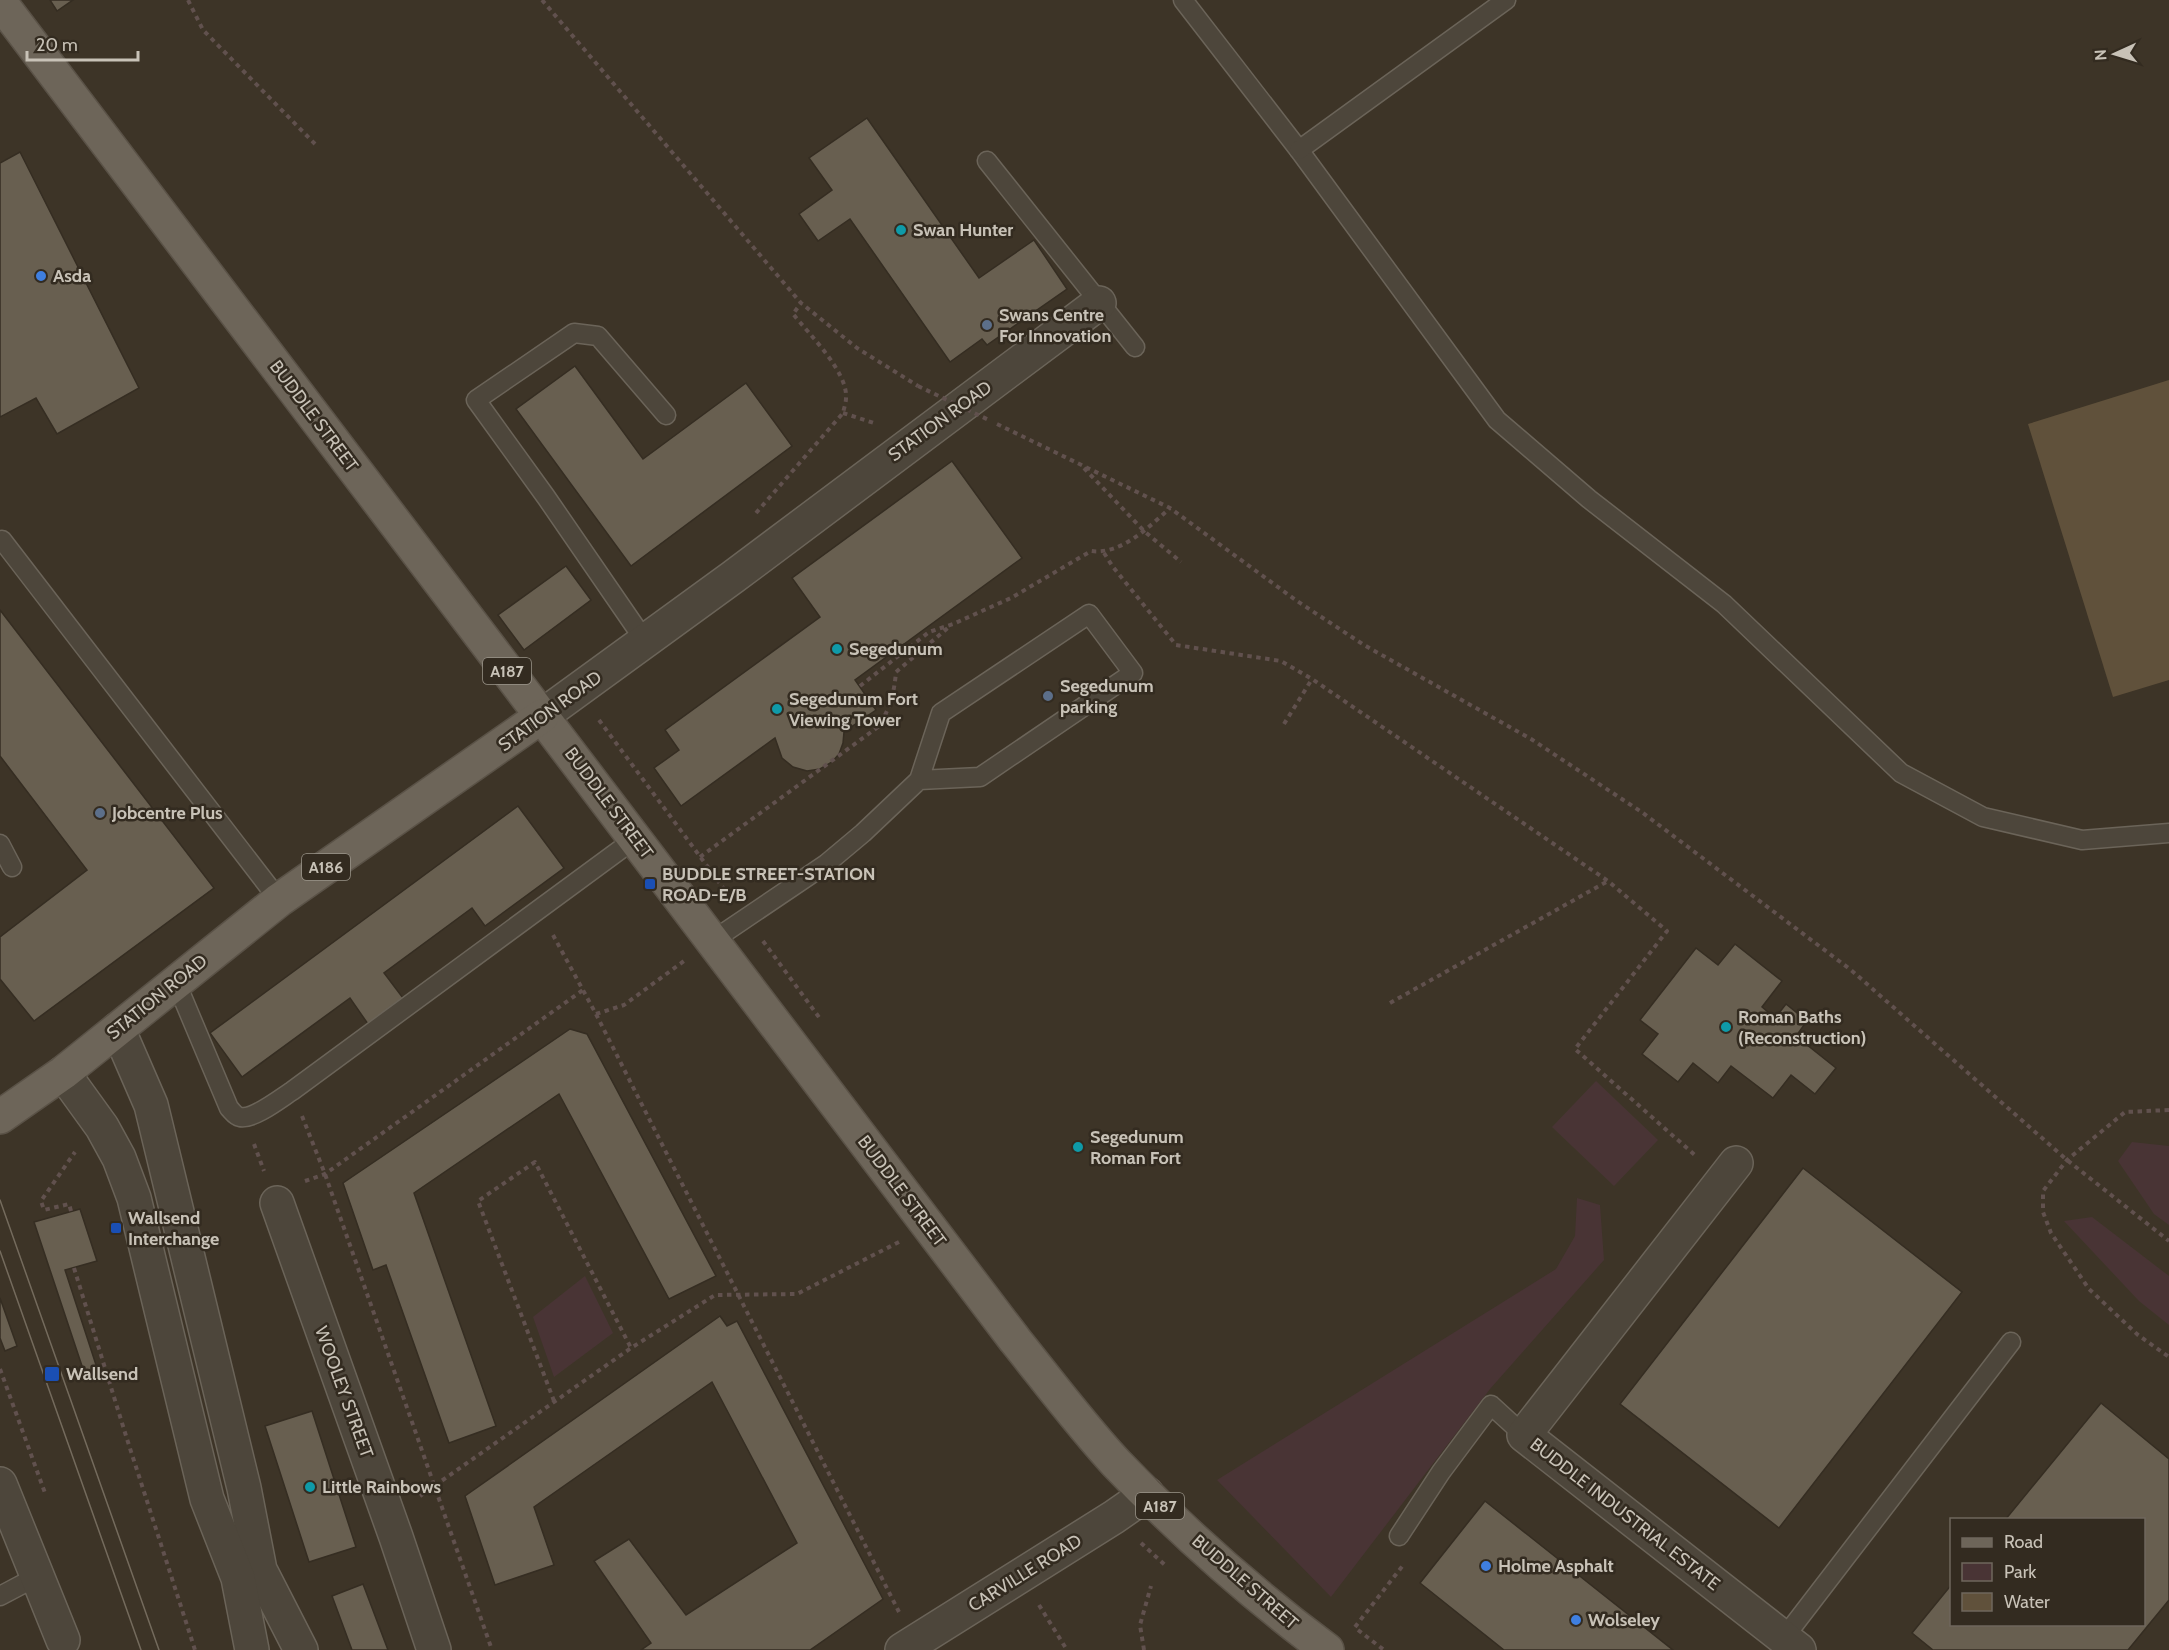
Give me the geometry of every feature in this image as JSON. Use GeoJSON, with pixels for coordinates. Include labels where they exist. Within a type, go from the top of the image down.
{"type":"FeatureCollection","features":[{"type":"Feature","properties":{"kind":"main road","name":"BUDDLE STREET"},"geometry":{"type":"LineString","coordinates":[[0,2],[1015,1340],[1115,1461],[1147,1494],[1192,1537],[1290,1622],[1327,1650]]}},
{"type":"Feature","properties":{"kind":"main road","name":"STATION ROAD"},"geometry":{"type":"LineString","coordinates":[[0,1117],[63,1073],[279,900],[440,790],[542,716]]}},
{"type":"Feature","properties":{"kind":"street","name":"STATION ROAD"},"geometry":{"type":"LineString","coordinates":[[542,716],[645,642],[1099,303]]}},
{"type":"Feature","properties":{"kind":"street"},"geometry":{"type":"LineString","coordinates":[[118,1029],[151,1105],[241,1477],[260,1570],[301,1650]]}},
{"type":"Feature","properties":{"kind":"street"},"geometry":{"type":"LineString","coordinates":[[63,1073],[102,1127],[119,1158],[134,1198],[207,1499],[238,1578],[252,1650]]}},
{"type":"Feature","properties":{"kind":"street","name":"BUDDLE INDUSTRIAL ESTATE"},"geometry":{"type":"LineString","coordinates":[[1729,1171],[1524,1435],[1791,1644]]}},
{"type":"Feature","properties":{"kind":"street","name":"WOOLEY STREET"},"geometry":{"type":"LineString","coordinates":[[277,1203],[396,1536],[434,1650]]}},
{"type":"Feature","properties":{"kind":"street"},"geometry":{"type":"LineString","coordinates":[[0,1484],[61,1645]]}},
{"type":"Feature","properties":{"kind":"street","name":"CARVILLE ROAD"},"geometry":{"type":"LineString","coordinates":[[908,1646],[1147,1494]]}},
{"type":"Feature","properties":{"kind":"lane"},"geometry":{"type":"LineString","coordinates":[[1184,0],[1299,150],[1497,420],[1588,500],[1724,604],[1901,773],[1983,817],[2082,840],[2169,833]]}},
{"type":"Feature","properties":{"kind":"lane"},"geometry":{"type":"LineString","coordinates":[[1299,150],[1506,0]]}},
{"type":"Feature","properties":{"kind":"lane"},"geometry":{"type":"LineString","coordinates":[[987,161],[1135,347]]}},
{"type":"Feature","properties":{"kind":"lane"},"geometry":{"type":"LineString","coordinates":[[645,642],[546,497],[476,400],[574,333],[598,336],[666,415]]}},
{"type":"Feature","properties":{"kind":"lane"},"geometry":{"type":"LineString","coordinates":[[1,540],[279,900]]}},
{"type":"Feature","properties":{"kind":"lane"},"geometry":{"type":"LineString","coordinates":[[712,941],[826,864],[919,780],[941,713],[1089,614],[1133,673],[981,777],[919,780]]}},
{"type":"Feature","properties":{"kind":"lane"},"geometry":{"type":"LineString","coordinates":[[176,982],[229,1108],[236,1117],[251,1116],[292,1090],[636,838]]}},
{"type":"Feature","properties":{"kind":"lane"},"geometry":{"type":"LineString","coordinates":[[0,844],[12,867]]}},
{"type":"Feature","properties":{"kind":"lane"},"geometry":{"type":"LineString","coordinates":[[1791,1644],[2011,1342]]}},
{"type":"Feature","properties":{"kind":"lane"},"geometry":{"type":"LineString","coordinates":[[1399,1536],[1441,1472],[1491,1405],[1524,1435]]}},
{"type":"Feature","properties":{"kind":"lane"},"geometry":{"type":"LineString","coordinates":[[0,1596],[36,1577]]}},
{"type":"Feature","properties":{"kind":"path"},"geometry":{"type":"LineString","coordinates":[[188,0],[203,30],[315,144]]}},
{"type":"Feature","properties":{"kind":"path"},"geometry":{"type":"LineString","coordinates":[[542,0],[801,303],[857,348],[918,386],[1170,508],[1296,601],[1364,645],[1531,739],[1643,813],[1851,970],[2067,1160],[2169,1241]]}},
{"type":"Feature","properties":{"kind":"path"},"geometry":{"type":"LineString","coordinates":[[750,520],[843,413],[846,397],[843,381],[834,364],[793,314],[801,303]]}},
{"type":"Feature","properties":{"kind":"path"},"geometry":{"type":"LineString","coordinates":[[1081,465],[1144,531],[1181,562]]}},
{"type":"Feature","properties":{"kind":"path"},"geometry":{"type":"LineString","coordinates":[[860,686],[929,632],[953,624],[1011,598],[1091,551],[1104,553],[1144,531],[1170,508]]}},
{"type":"Feature","properties":{"kind":"path"},"geometry":{"type":"LineString","coordinates":[[1104,553],[1176,645],[1281,661],[1608,881],[1667,931],[1575,1049],[1729,1171]]}},
{"type":"Feature","properties":{"kind":"path"},"geometry":{"type":"LineString","coordinates":[[700,857],[878,727],[888,712],[892,700],[896,672],[953,624]]}},
{"type":"Feature","properties":{"kind":"path"},"geometry":{"type":"LineString","coordinates":[[594,679],[612,702],[597,712],[597,717],[826,1027]]}},
{"type":"Feature","properties":{"kind":"path"},"geometry":{"type":"LineString","coordinates":[[1284,723],[1312,680]]}},
{"type":"Feature","properties":{"kind":"path"},"geometry":{"type":"LineString","coordinates":[[1390,1003],[1608,881]]}},
{"type":"Feature","properties":{"kind":"path"},"geometry":{"type":"LineString","coordinates":[[538,910],[596,1014],[740,1296],[908,1646]]}},
{"type":"Feature","properties":{"kind":"path"},"geometry":{"type":"LineString","coordinates":[[596,1014],[624,1005],[685,960]]}},
{"type":"Feature","properties":{"kind":"path"},"geometry":{"type":"LineString","coordinates":[[325,1174],[583,990]]}},
{"type":"Feature","properties":{"kind":"path"},"geometry":{"type":"LineString","coordinates":[[292,1090],[325,1174],[492,1650]]}},
{"type":"Feature","properties":{"kind":"path"},"geometry":{"type":"LineString","coordinates":[[2169,1110],[2126,1112],[2067,1160],[2043,1191],[2043,1212],[2051,1233],[2089,1289],[2138,1335],[2169,1357]]}},
{"type":"Feature","properties":{"kind":"path"},"geometry":{"type":"LineString","coordinates":[[243,1118],[277,1203]]}},
{"type":"Feature","properties":{"kind":"path"},"geometry":{"type":"LineString","coordinates":[[554,1401],[478,1201],[535,1162],[631,1348]]}},
{"type":"Feature","properties":{"kind":"path"},"geometry":{"type":"LineString","coordinates":[[59,1175],[41,1201],[44,1210],[69,1204],[70,1211]]}},
{"type":"Feature","properties":{"kind":"path"},"geometry":{"type":"LineString","coordinates":[[414,1499],[435,1487],[631,1348],[715,1295],[797,1294],[899,1242]]}},
{"type":"Feature","properties":{"kind":"path"},"geometry":{"type":"LineString","coordinates":[[75,1268],[195,1650]]}},
{"type":"Feature","properties":{"kind":"path"},"geometry":{"type":"LineString","coordinates":[[1355,1627],[1404,1564],[1399,1536]]}},
{"type":"Feature","properties":{"kind":"path"},"geometry":{"type":"LineString","coordinates":[[1021,1575],[1067,1650]]}},
{"type":"Feature","properties":{"kind":"path"},"geometry":{"type":"LineString","coordinates":[[1144,1650],[1140,1626],[1151,1586]]}},
{"type":"Feature","properties":{"kind":"green space"},"geometry":{"type":"Polygon","coordinates":[[[1596,1081],[1658,1140],[1614,1186],[1552,1127],[1596,1081]]]}},
{"type":"Feature","properties":{"kind":"green space"},"geometry":{"type":"Polygon","coordinates":[[[2132,1142],[2169,1146],[2169,1225],[2154,1214],[2118,1161],[2132,1142]]]}},
{"type":"Feature","properties":{"kind":"green space"},"geometry":{"type":"Polygon","coordinates":[[[1577,1198],[1600,1205],[1604,1260],[1490,1389],[1331,1597],[1217,1480],[1556,1269],[1575,1236],[1577,1198]]]}},
{"type":"Feature","properties":{"kind":"green space"},"geometry":{"type":"Polygon","coordinates":[[[2092,1217],[2169,1276],[2169,1325],[2139,1301],[2064,1221],[2092,1217]]]}},
{"type":"Feature","properties":{"kind":"green space"},"geometry":{"type":"Polygon","coordinates":[[[585,1276],[613,1333],[554,1377],[533,1317],[585,1276]]]}},
{"type":"Feature","properties":{"kind":"water"},"geometry":{"type":"Polygon","coordinates":[[[2169,380],[2169,680],[2113,697],[2028,424],[2169,380]]]}},
{"type":"Feature","properties":{"kind":"building"},"geometry":{"type":"Polygon","coordinates":[[[50,0],[73,0],[57,11],[50,0]]]}},
{"type":"Feature","properties":{"kind":"building","name":"Swan Hunter"},"geometry":{"type":"Polygon","coordinates":[[[867,118],[979,278],[1034,240],[1067,289],[987,345],[982,339],[950,362],[850,219],[818,241],[799,214],[832,190],[809,158],[867,118]]]}},
{"type":"Feature","properties":{"kind":"building","name":"Asda"},"geometry":{"type":"Polygon","coordinates":[[[20,152],[139,388],[57,434],[36,398],[0,417],[0,163],[20,152]]]}},
{"type":"Feature","properties":{"kind":"building"},"geometry":{"type":"Polygon","coordinates":[[[575,366],[643,459],[746,383],[792,446],[631,566],[516,409],[575,366]]]}},
{"type":"Feature","properties":{"kind":"building","name":"Segedunum"},"geometry":{"type":"Polygon","coordinates":[[[952,461],[1022,558],[855,680],[876,710],[844,732],[839,754],[832,762],[820,769],[807,771],[793,767],[782,758],[775,738],[681,806],[654,768],[679,750],[665,730],[820,617],[792,578],[952,461]]]}},
{"type":"Feature","properties":{"kind":"building"},"geometry":{"type":"Polygon","coordinates":[[[566,566],[591,600],[524,650],[498,615],[566,566]]]}},
{"type":"Feature","properties":{"kind":"building","name":"Jobcentre Plus"},"geometry":{"type":"Polygon","coordinates":[[[0,610],[214,888],[34,1021],[0,979],[0,937],[87,870],[0,756],[0,610]]]}},
{"type":"Feature","properties":{"kind":"building"},"geometry":{"type":"Polygon","coordinates":[[[518,806],[564,868],[485,926],[472,908],[384,973],[403,998],[368,1024],[350,998],[242,1077],[210,1033],[518,806]]]}},
{"type":"Feature","properties":{"kind":"building","name":"Roman Baths (Reconstruction)"},"geometry":{"type":"Polygon","coordinates":[[[1735,944],[1782,981],[1762,1007],[1775,1018],[1786,1004],[1807,1021],[1796,1036],[1836,1068],[1815,1094],[1791,1075],[1773,1098],[1731,1066],[1718,1083],[1693,1063],[1678,1082],[1642,1054],[1658,1034],[1640,1020],[1696,948],[1718,965],[1735,944]]]}},
{"type":"Feature","properties":{"kind":"building"},"geometry":{"type":"Polygon","coordinates":[[[570,1029],[587,1034],[716,1276],[669,1299],[559,1094],[414,1193],[496,1426],[449,1443],[386,1265],[373,1270],[343,1183],[570,1029]]]}},
{"type":"Feature","properties":{"kind":"building"},"geometry":{"type":"Polygon","coordinates":[[[1803,1168],[1962,1292],[1779,1528],[1620,1404],[1803,1168]]]}},
{"type":"Feature","properties":{"kind":"building"},"geometry":{"type":"Polygon","coordinates":[[[80,1209],[97,1261],[65,1270],[99,1374],[86,1378],[34,1222],[80,1209]]]}},
{"type":"Feature","properties":{"kind":"building"},"geometry":{"type":"Polygon","coordinates":[[[0,1298],[17,1346],[5,1351],[0,1338],[0,1298]]]}},
{"type":"Feature","properties":{"kind":"building"},"geometry":{"type":"Polygon","coordinates":[[[720,1316],[727,1326],[737,1321],[883,1599],[810,1650],[641,1650],[651,1643],[594,1561],[629,1539],[686,1615],[797,1543],[712,1382],[534,1507],[554,1565],[495,1585],[465,1496],[720,1316]]]}},
{"type":"Feature","properties":{"kind":"building"},"geometry":{"type":"Polygon","coordinates":[[[2101,1403],[2169,1459],[2169,1600],[2128,1650],[1933,1650],[1912,1633],[1950,1586],[1950,1626],[2145,1626],[2145,1518],[2007,1518],[2101,1403]]]}},
{"type":"Feature","properties":{"kind":"building","name":"Little Rainbows"},"geometry":{"type":"Polygon","coordinates":[[[312,1411],[356,1547],[309,1562],[265,1426],[312,1411]]]}},
{"type":"Feature","properties":{"kind":"building"},"geometry":{"type":"Polygon","coordinates":[[[1485,1501],[1673,1650],[1504,1650],[1420,1583],[1485,1501]]]}},
{"type":"Feature","properties":{"kind":"building"},"geometry":{"type":"Polygon","coordinates":[[[363,1584],[388,1650],[352,1650],[332,1596],[363,1584]]]}},
{"type":"Feature","properties":{"kind":"tram line"},"geometry":{"type":"LineString","coordinates":[[0,1200],[159,1650]]}},
{"type":"Feature","properties":{"kind":"tram line"},"geometry":{"type":"LineString","coordinates":[[0,1251],[141,1650]]}},
{"type":"Feature","properties":{"kind":"place","name":"Swan Hunter"},"geometry":{"type":"Point","coordinates":[901,230]}},
{"type":"Feature","properties":{"kind":"place","name":"Asda"},"geometry":{"type":"Point","coordinates":[41,276]}},
{"type":"Feature","properties":{"kind":"place","name":"Swans Centre For Innovation"},"geometry":{"type":"Point","coordinates":[987,325]}},
{"type":"Feature","properties":{"kind":"place","name":"Segedunum"},"geometry":{"type":"Point","coordinates":[837,649]}},
{"type":"Feature","properties":{"kind":"place","name":"Segedunum parking"},"geometry":{"type":"Point","coordinates":[1048,696]}},
{"type":"Feature","properties":{"kind":"place","name":"Segedunum Fort Viewing Tower"},"geometry":{"type":"Point","coordinates":[777,709]}},
{"type":"Feature","properties":{"kind":"place","name":"Jobcentre Plus"},"geometry":{"type":"Point","coordinates":[100,813]}},
{"type":"Feature","properties":{"kind":"place","name":"BUDDLE STREET-STATION ROAD-E/B"},"geometry":{"type":"Point","coordinates":[650,884]}},
{"type":"Feature","properties":{"kind":"place","name":"Roman Baths (Reconstruction)"},"geometry":{"type":"Point","coordinates":[1726,1027]}},
{"type":"Feature","properties":{"kind":"place","name":"Segedunum Roman Fort"},"geometry":{"type":"Point","coordinates":[1078,1147]}},
{"type":"Feature","properties":{"kind":"place","name":"Wallsend Interchange"},"geometry":{"type":"Point","coordinates":[116,1228]}},
{"type":"Feature","properties":{"kind":"place","name":"Wallsend"},"geometry":{"type":"Point","coordinates":[52,1374]}},
{"type":"Feature","properties":{"kind":"place","name":"Little Rainbows"},"geometry":{"type":"Point","coordinates":[310,1487]}},
{"type":"Feature","properties":{"kind":"place","name":"Holme Asphalt"},"geometry":{"type":"Point","coordinates":[1486,1566]}},
{"type":"Feature","properties":{"kind":"place","name":"Wolseley"},"geometry":{"type":"Point","coordinates":[1576,1620]}}]}
